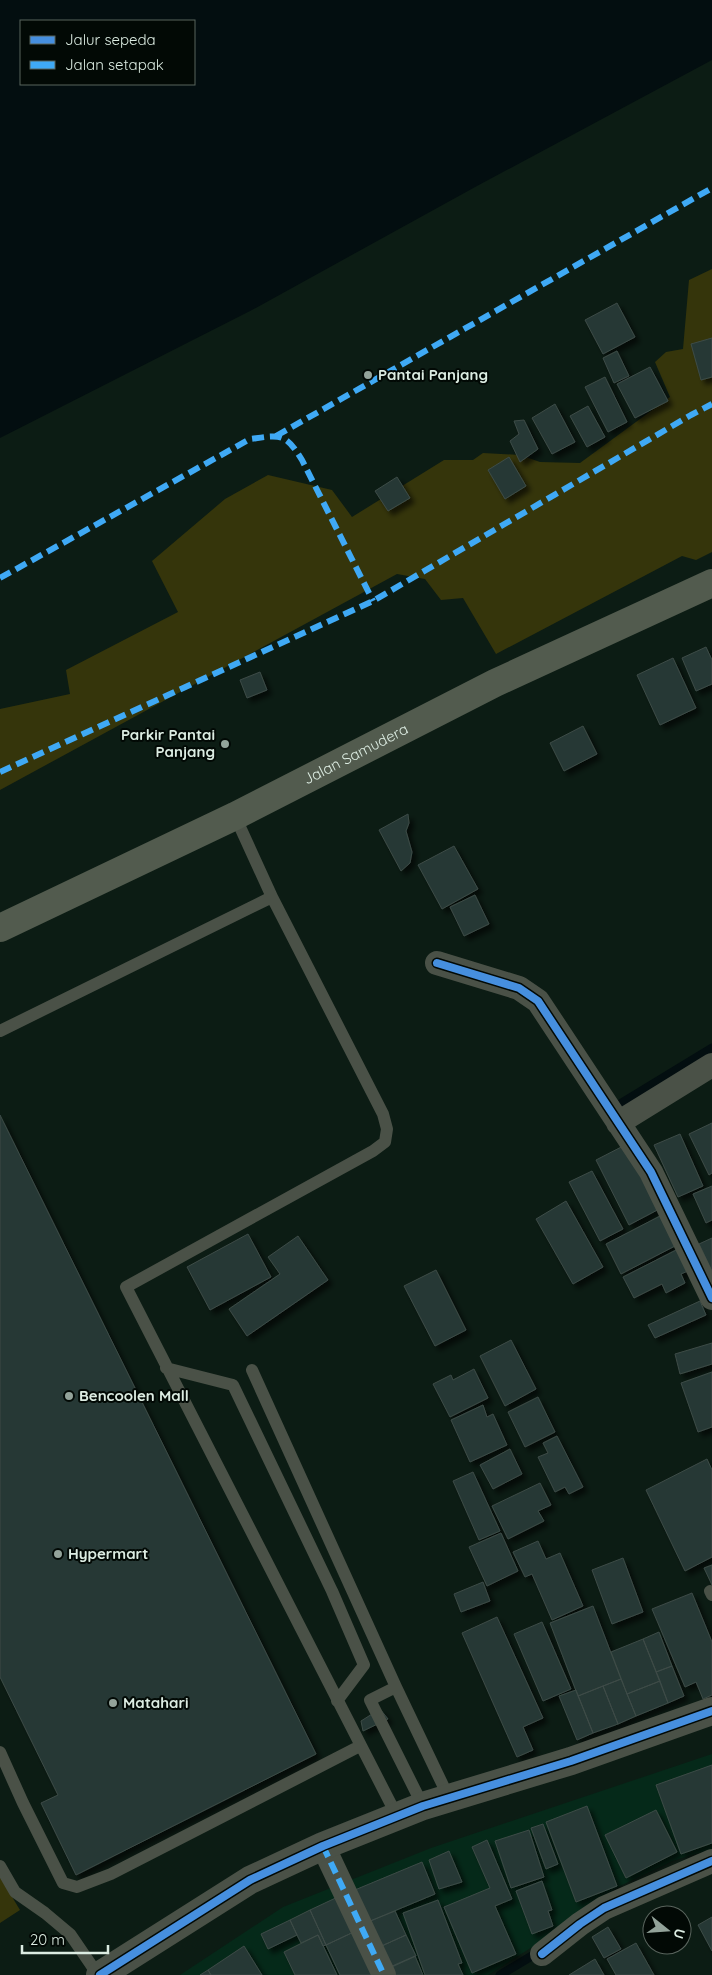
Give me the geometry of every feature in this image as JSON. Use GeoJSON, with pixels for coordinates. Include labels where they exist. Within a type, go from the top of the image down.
{"type":"FeatureCollection","features":[{"type":"Feature","properties":{"kind":"main road","name":"Jalan Samudera"},"geometry":{"type":"LineString","coordinates":[[0,928],[235,816],[495,683],[712,583]]}},
{"type":"Feature","properties":{"kind":"street"},"geometry":{"type":"LineString","coordinates":[[437,963],[519,988],[538,1001],[651,1172],[712,1298]]}},
{"type":"Feature","properties":{"kind":"street"},"geometry":{"type":"LineString","coordinates":[[618,1122],[712,1065]]}},
{"type":"Feature","properties":{"kind":"street"},"geometry":{"type":"LineString","coordinates":[[99,1975],[250,1880],[323,1846],[423,1806],[571,1761],[712,1712]]}},
{"type":"Feature","properties":{"kind":"street"},"geometry":{"type":"LineString","coordinates":[[323,1846],[384,1975]]}},
{"type":"Feature","properties":{"kind":"street"},"geometry":{"type":"LineString","coordinates":[[542,1954],[604,1908],[712,1861]]}},
{"type":"Feature","properties":{"kind":"lane"},"geometry":{"type":"LineString","coordinates":[[235,816],[272,897],[383,1114],[387,1129],[385,1142],[374,1151],[126,1287],[397,1816]]}},
{"type":"Feature","properties":{"kind":"lane"},"geometry":{"type":"LineString","coordinates":[[0,1031],[272,897]]}},
{"type":"Feature","properties":{"kind":"lane"},"geometry":{"type":"LineString","coordinates":[[166,1368],[233,1385],[332,1591],[364,1665],[337,1701]]}},
{"type":"Feature","properties":{"kind":"lane"},"geometry":{"type":"LineString","coordinates":[[252,1370],[396,1687],[449,1798]]}},
{"type":"Feature","properties":{"kind":"lane"},"geometry":{"type":"LineString","coordinates":[[396,1687],[370,1700],[423,1806]]}},
{"type":"Feature","properties":{"kind":"lane"},"geometry":{"type":"LineString","coordinates":[[0,1752],[63,1883],[77,1887],[111,1874],[360,1746]]}},
{"type":"Feature","properties":{"kind":"lane"},"geometry":{"type":"LineString","coordinates":[[0,1866],[15,1892],[45,1913],[70,1934],[99,1975]]}},
{"type":"Feature","properties":{"kind":"shaded area"},"geometry":{"type":"Polygon","coordinates":[[[0,0],[712,0],[712,60],[477,186],[252,310],[0,438],[0,0]]]}},
{"type":"Feature","properties":{"kind":"shaded area"},"geometry":{"type":"Polygon","coordinates":[[[712,269],[712,552],[696,560],[682,556],[496,654],[463,598],[441,600],[425,579],[397,574],[0,790],[0,709],[70,694],[66,670],[178,612],[152,561],[225,499],[268,475],[332,490],[352,517],[444,460],[473,460],[483,453],[520,455],[540,462],[580,463],[670,397],[655,362],[666,352],[683,349],[689,280],[712,269]]]}},
{"type":"Feature","properties":{"kind":"shaded area"},"geometry":{"type":"Polygon","coordinates":[[[712,1754],[712,1849],[672,1861],[620,1886],[537,1944],[488,1975],[180,1975],[283,1907],[431,1848],[712,1754]]]}},
{"type":"Feature","properties":{"kind":"shaded area"},"geometry":{"type":"Polygon","coordinates":[[[0,1877],[20,1910],[0,1923],[0,1877]]]}},
{"type":"Feature","properties":{"kind":"building"},"geometry":{"type":"Polygon","coordinates":[[[617,303],[635,337],[603,354],[585,320],[617,303]]]}},
{"type":"Feature","properties":{"kind":"building"},"geometry":{"type":"Polygon","coordinates":[[[712,338],[712,377],[701,380],[691,344],[712,338]]]}},
{"type":"Feature","properties":{"kind":"building"},"geometry":{"type":"Polygon","coordinates":[[[617,351],[629,376],[614,383],[603,358],[617,351]]]}},
{"type":"Feature","properties":{"kind":"building"},"geometry":{"type":"Polygon","coordinates":[[[650,367],[668,401],[635,418],[617,384],[650,367]]]}},
{"type":"Feature","properties":{"kind":"building"},"geometry":{"type":"Polygon","coordinates":[[[605,377],[627,422],[608,432],[585,387],[605,377]]]}},
{"type":"Feature","properties":{"kind":"building"},"geometry":{"type":"Polygon","coordinates":[[[555,404],[575,442],[552,454],[532,418],[555,404]]]}},
{"type":"Feature","properties":{"kind":"building"},"geometry":{"type":"Polygon","coordinates":[[[588,406],[605,437],[587,447],[570,416],[588,406]]]}},
{"type":"Feature","properties":{"kind":"building"},"geometry":{"type":"Polygon","coordinates":[[[524,420],[538,449],[520,462],[510,441],[519,434],[514,421],[524,420]]]}},
{"type":"Feature","properties":{"kind":"building"},"geometry":{"type":"Polygon","coordinates":[[[509,457],[526,486],[505,499],[488,470],[509,457]]]}},
{"type":"Feature","properties":{"kind":"building"},"geometry":{"type":"Polygon","coordinates":[[[397,477],[410,498],[388,511],[375,491],[397,477]]]}},
{"type":"Feature","properties":{"kind":"building"},"geometry":{"type":"Polygon","coordinates":[[[706,647],[712,660],[712,684],[696,691],[682,658],[706,647]]]}},
{"type":"Feature","properties":{"kind":"building"},"geometry":{"type":"Polygon","coordinates":[[[673,658],[696,708],[660,725],[637,675],[673,658]]]}},
{"type":"Feature","properties":{"kind":"building"},"geometry":{"type":"Polygon","coordinates":[[[260,672],[267,690],[247,698],[240,680],[260,672]]]}},
{"type":"Feature","properties":{"kind":"building"},"geometry":{"type":"Polygon","coordinates":[[[583,726],[597,754],[564,771],[550,743],[583,726]]]}},
{"type":"Feature","properties":{"kind":"building"},"geometry":{"type":"Polygon","coordinates":[[[408,814],[409,823],[406,831],[412,852],[410,863],[401,871],[379,830],[408,814]]]}},
{"type":"Feature","properties":{"kind":"building"},"geometry":{"type":"Polygon","coordinates":[[[454,846],[478,889],[442,909],[418,865],[454,846]]]}},
{"type":"Feature","properties":{"kind":"building"},"geometry":{"type":"Polygon","coordinates":[[[475,895],[489,924],[464,936],[450,907],[475,895]]]}},
{"type":"Feature","properties":{"kind":"building","name":"Bencoolen Mall"},"geometry":{"type":"Polygon","coordinates":[[[0,1115],[316,1754],[76,1875],[41,1803],[58,1795],[0,1677],[0,1115]]]}},
{"type":"Feature","properties":{"kind":"building"},"geometry":{"type":"Polygon","coordinates":[[[712,1123],[712,1173],[709,1175],[689,1134],[712,1123]]]}},
{"type":"Feature","properties":{"kind":"building"},"geometry":{"type":"Polygon","coordinates":[[[680,1134],[703,1186],[678,1197],[654,1145],[680,1134]]]}},
{"type":"Feature","properties":{"kind":"building"},"geometry":{"type":"Polygon","coordinates":[[[631,1142],[663,1207],[629,1225],[596,1160],[631,1142]]]}},
{"type":"Feature","properties":{"kind":"building"},"geometry":{"type":"Polygon","coordinates":[[[592,1171],[623,1229],[600,1241],[569,1182],[592,1171]]]}},
{"type":"Feature","properties":{"kind":"building"},"geometry":{"type":"Polygon","coordinates":[[[712,1186],[712,1220],[706,1223],[693,1194],[712,1186]]]}},
{"type":"Feature","properties":{"kind":"building"},"geometry":{"type":"Polygon","coordinates":[[[566,1201],[603,1267],[573,1284],[536,1219],[566,1201]]]}},
{"type":"Feature","properties":{"kind":"building"},"geometry":{"type":"Polygon","coordinates":[[[660,1216],[675,1246],[621,1274],[606,1244],[660,1216]]]}},
{"type":"Feature","properties":{"kind":"building"},"geometry":{"type":"Polygon","coordinates":[[[248,1234],[271,1277],[210,1310],[187,1267],[248,1234]]]}},
{"type":"Feature","properties":{"kind":"building"},"geometry":{"type":"Polygon","coordinates":[[[298,1236],[328,1280],[247,1336],[229,1309],[280,1274],[268,1257],[298,1236]]]}},
{"type":"Feature","properties":{"kind":"building"},"geometry":{"type":"Polygon","coordinates":[[[712,1238],[712,1271],[699,1244],[712,1238]]]}},
{"type":"Feature","properties":{"kind":"building"},"geometry":{"type":"Polygon","coordinates":[[[680,1248],[690,1270],[681,1274],[685,1283],[666,1293],[662,1284],[634,1298],[623,1277],[680,1248]]]}},
{"type":"Feature","properties":{"kind":"building"},"geometry":{"type":"Polygon","coordinates":[[[436,1270],[466,1330],[435,1346],[404,1286],[436,1270]]]}},
{"type":"Feature","properties":{"kind":"building"},"geometry":{"type":"Polygon","coordinates":[[[700,1301],[706,1315],[655,1338],[648,1325],[700,1301]]]}},
{"type":"Feature","properties":{"kind":"building"},"geometry":{"type":"Polygon","coordinates":[[[511,1340],[536,1389],[505,1406],[480,1356],[511,1340]]]}},
{"type":"Feature","properties":{"kind":"building"},"geometry":{"type":"Polygon","coordinates":[[[712,1343],[712,1364],[680,1374],[675,1354],[712,1343]]]}},
{"type":"Feature","properties":{"kind":"building"},"geometry":{"type":"Polygon","coordinates":[[[474,1369],[488,1398],[450,1417],[433,1384],[451,1375],[453,1380],[474,1369]]]}},
{"type":"Feature","properties":{"kind":"building"},"geometry":{"type":"Polygon","coordinates":[[[712,1372],[712,1427],[698,1432],[681,1383],[712,1372]]]}},
{"type":"Feature","properties":{"kind":"building"},"geometry":{"type":"Polygon","coordinates":[[[538,1397],[555,1432],[525,1447],[508,1412],[538,1397]]]}},
{"type":"Feature","properties":{"kind":"building"},"geometry":{"type":"Polygon","coordinates":[[[483,1405],[487,1417],[493,1414],[507,1445],[470,1462],[451,1420],[483,1405]]]}},
{"type":"Feature","properties":{"kind":"building"},"geometry":{"type":"Polygon","coordinates":[[[557,1436],[583,1487],[569,1494],[565,1487],[555,1492],[538,1457],[548,1453],[543,1443],[557,1436]]]}},
{"type":"Feature","properties":{"kind":"building"},"geometry":{"type":"Polygon","coordinates":[[[510,1449],[522,1474],[493,1489],[480,1465],[510,1449]]]}},
{"type":"Feature","properties":{"kind":"building"},"geometry":{"type":"Polygon","coordinates":[[[707,1459],[712,1470],[712,1557],[685,1571],[646,1490],[707,1459]]]}},
{"type":"Feature","properties":{"kind":"building"},"geometry":{"type":"Polygon","coordinates":[[[473,1472],[500,1531],[479,1540],[453,1481],[473,1472]]]}},
{"type":"Feature","properties":{"kind":"building"},"geometry":{"type":"Polygon","coordinates":[[[540,1483],[551,1505],[538,1511],[544,1521],[508,1539],[492,1506],[540,1483]]]}},
{"type":"Feature","properties":{"kind":"building"},"geometry":{"type":"Polygon","coordinates":[[[501,1533],[518,1571],[487,1586],[469,1547],[501,1533]]]}},
{"type":"Feature","properties":{"kind":"building"},"geometry":{"type":"Polygon","coordinates":[[[538,1541],[546,1559],[560,1553],[583,1606],[552,1620],[532,1574],[525,1577],[513,1552],[538,1541]]]}},
{"type":"Feature","properties":{"kind":"building"},"geometry":{"type":"Polygon","coordinates":[[[623,1558],[643,1612],[612,1624],[592,1570],[623,1558]]]}},
{"type":"Feature","properties":{"kind":"building"},"geometry":{"type":"Polygon","coordinates":[[[712,1565],[712,1585],[704,1568],[712,1565]]]}},
{"type":"Feature","properties":{"kind":"building"},"geometry":{"type":"Polygon","coordinates":[[[483,1582],[490,1601],[461,1612],[454,1594],[483,1582]]]}},
{"type":"Feature","properties":{"kind":"building"},"geometry":{"type":"Polygon","coordinates":[[[692,1593],[712,1642],[712,1695],[703,1699],[696,1682],[685,1687],[652,1609],[692,1593]]]}},
{"type":"Feature","properties":{"kind":"building"},"geometry":{"type":"Polygon","coordinates":[[[593,1606],[621,1679],[578,1696],[550,1623],[593,1606]]]}},
{"type":"Feature","properties":{"kind":"building"},"geometry":{"type":"Polygon","coordinates":[[[497,1617],[543,1718],[523,1727],[533,1750],[517,1757],[462,1633],[497,1617]]]}},
{"type":"Feature","properties":{"kind":"building"},"geometry":{"type":"Polygon","coordinates":[[[542,1622],[571,1689],[543,1701],[514,1634],[542,1622]]]}},
{"type":"Feature","properties":{"kind":"building"},"geometry":{"type":"Polygon","coordinates":[[[659,1632],[672,1666],[656,1672],[643,1639],[659,1632]]]}},
{"type":"Feature","properties":{"kind":"building"},"geometry":{"type":"Polygon","coordinates":[[[643,1639],[660,1681],[627,1694],[611,1652],[643,1639]]]}},
{"type":"Feature","properties":{"kind":"building"},"geometry":{"type":"Polygon","coordinates":[[[672,1666],[684,1696],[668,1703],[656,1672],[672,1666]]]}},
{"type":"Feature","properties":{"kind":"building"},"geometry":{"type":"Polygon","coordinates":[[[621,1679],[636,1716],[618,1724],[603,1686],[621,1679]]]}},
{"type":"Feature","properties":{"kind":"building"},"geometry":{"type":"Polygon","coordinates":[[[660,1681],[668,1703],[636,1716],[627,1694],[660,1681]]]}},
{"type":"Feature","properties":{"kind":"building"},"geometry":{"type":"Polygon","coordinates":[[[603,1686],[618,1724],[593,1733],[578,1696],[603,1686]]]}},
{"type":"Feature","properties":{"kind":"building"},"geometry":{"type":"Polygon","coordinates":[[[576,1690],[593,1733],[577,1740],[559,1696],[576,1690]]]}},
{"type":"Feature","properties":{"kind":"building"},"geometry":{"type":"Polygon","coordinates":[[[380,1709],[388,1719],[363,1731],[361,1721],[380,1709]]]}},
{"type":"Feature","properties":{"kind":"building"},"geometry":{"type":"Polygon","coordinates":[[[712,1765],[712,1843],[681,1854],[656,1785],[712,1765]]]}},
{"type":"Feature","properties":{"kind":"building"},"geometry":{"type":"Polygon","coordinates":[[[587,1806],[617,1886],[576,1902],[546,1822],[587,1806]]]}},
{"type":"Feature","properties":{"kind":"building"},"geometry":{"type":"Polygon","coordinates":[[[656,1810],[677,1852],[626,1878],[605,1835],[656,1810]]]}},
{"type":"Feature","properties":{"kind":"building"},"geometry":{"type":"Polygon","coordinates":[[[543,1824],[558,1864],[546,1869],[531,1828],[543,1824]]]}},
{"type":"Feature","properties":{"kind":"building"},"geometry":{"type":"Polygon","coordinates":[[[529,1830],[544,1877],[511,1888],[495,1841],[529,1830]]]}},
{"type":"Feature","properties":{"kind":"building"},"geometry":{"type":"Polygon","coordinates":[[[487,1840],[512,1899],[495,1906],[516,1954],[472,1973],[444,1907],[490,1888],[472,1847],[487,1840]]]}},
{"type":"Feature","properties":{"kind":"building"},"geometry":{"type":"Polygon","coordinates":[[[449,1851],[462,1882],[439,1889],[429,1860],[449,1851]]]}},
{"type":"Feature","properties":{"kind":"building"},"geometry":{"type":"Polygon","coordinates":[[[422,1862],[435,1894],[363,1924],[350,1892],[422,1862]]]}},
{"type":"Feature","properties":{"kind":"building"},"geometry":{"type":"Polygon","coordinates":[[[542,1881],[552,1910],[548,1911],[553,1926],[532,1934],[516,1891],[542,1881]]]}},
{"type":"Feature","properties":{"kind":"building"},"geometry":{"type":"Polygon","coordinates":[[[342,1895],[358,1930],[326,1945],[310,1910],[342,1895]]]}},
{"type":"Feature","properties":{"kind":"building"},"geometry":{"type":"Polygon","coordinates":[[[438,1900],[462,1963],[458,1964],[463,1975],[425,1975],[403,1913],[438,1900]]]}},
{"type":"Feature","properties":{"kind":"building"},"geometry":{"type":"Polygon","coordinates":[[[310,1910],[326,1945],[323,1946],[318,1935],[301,1943],[290,1920],[310,1910]]]}},
{"type":"Feature","properties":{"kind":"building"},"geometry":{"type":"Polygon","coordinates":[[[395,1911],[406,1935],[375,1949],[363,1924],[395,1911]]]}},
{"type":"Feature","properties":{"kind":"building"},"geometry":{"type":"Polygon","coordinates":[[[712,1917],[712,1951],[698,1925],[712,1917]]]}},
{"type":"Feature","properties":{"kind":"building"},"geometry":{"type":"Polygon","coordinates":[[[290,1920],[297,1935],[268,1949],[261,1934],[290,1920]]]}},
{"type":"Feature","properties":{"kind":"building"},"geometry":{"type":"Polygon","coordinates":[[[608,1927],[621,1949],[604,1958],[592,1937],[608,1927]]]}},
{"type":"Feature","properties":{"kind":"building"},"geometry":{"type":"Polygon","coordinates":[[[358,1930],[379,1975],[340,1975],[326,1945],[358,1930]]]}},
{"type":"Feature","properties":{"kind":"building"},"geometry":{"type":"Polygon","coordinates":[[[318,1935],[337,1975],[295,1975],[284,1952],[318,1935]]]}},
{"type":"Feature","properties":{"kind":"building"},"geometry":{"type":"Polygon","coordinates":[[[406,1935],[416,1956],[385,1970],[375,1949],[406,1935]]]}},
{"type":"Feature","properties":{"kind":"building"},"geometry":{"type":"Polygon","coordinates":[[[636,1943],[654,1975],[616,1975],[607,1959],[636,1943]]]}},
{"type":"Feature","properties":{"kind":"building"},"geometry":{"type":"Polygon","coordinates":[[[244,1946],[262,1975],[211,1975],[208,1970],[244,1946]]]}},
{"type":"Feature","properties":{"kind":"building"},"geometry":{"type":"Polygon","coordinates":[[[415,1956],[423,1975],[394,1975],[390,1967],[415,1956]]]}},
{"type":"Feature","properties":{"kind":"building"},"geometry":{"type":"Polygon","coordinates":[[[595,1959],[604,1975],[569,1975],[595,1959]]]}},
{"type":"Feature","properties":{"kind":"building"},"geometry":{"type":"Polygon","coordinates":[[[208,1970],[211,1975],[200,1975],[208,1970]]]}},
{"type":"Feature","properties":{"kind":"waterway"},"geometry":{"type":"LineString","coordinates":[[620,1104],[712,1048]]}},
{"type":"Feature","properties":{"kind":"waterway"},"geometry":{"type":"LineString","coordinates":[[500,1975],[540,1951]]}},
{"type":"Feature","properties":{"kind":"marked path"},"geometry":{"type":"LineString","coordinates":[[276,436],[712,188]]}},
{"type":"Feature","properties":{"kind":"marked path"},"geometry":{"type":"LineString","coordinates":[[0,772],[373,601],[712,404]]}},
{"type":"Feature","properties":{"kind":"marked path"},"geometry":{"type":"LineString","coordinates":[[0,578],[250,439],[275,437],[286,440],[291,444],[302,460],[373,601]]}},
{"type":"Feature","properties":{"kind":"marked path"},"geometry":{"type":"LineString","coordinates":[[323,1846],[384,1975]]}},
{"type":"Feature","properties":{"kind":"cycle path"},"geometry":{"type":"LineString","coordinates":[[437,963],[519,988],[538,1001],[651,1172],[712,1298]]}},
{"type":"Feature","properties":{"kind":"cycle path"},"geometry":{"type":"LineString","coordinates":[[100,1975],[250,1880],[323,1846],[423,1806],[571,1761],[712,1711]]}},
{"type":"Feature","properties":{"kind":"cycle path"},"geometry":{"type":"LineString","coordinates":[[542,1954],[604,1908],[712,1861]]}},
{"type":"Feature","properties":{"kind":"place","name":"Pantai Panjang"},"geometry":{"type":"Point","coordinates":[368,375]}},
{"type":"Feature","properties":{"kind":"place","name":"Parkir Pantai Panjang"},"geometry":{"type":"Point","coordinates":[225,744]}},
{"type":"Feature","properties":{"kind":"place","name":"Bencoolen Mall"},"geometry":{"type":"Point","coordinates":[69,1396]}},
{"type":"Feature","properties":{"kind":"place","name":"Hypermart"},"geometry":{"type":"Point","coordinates":[58,1554]}},
{"type":"Feature","properties":{"kind":"place","name":"Matahari"},"geometry":{"type":"Point","coordinates":[113,1703]}}]}
